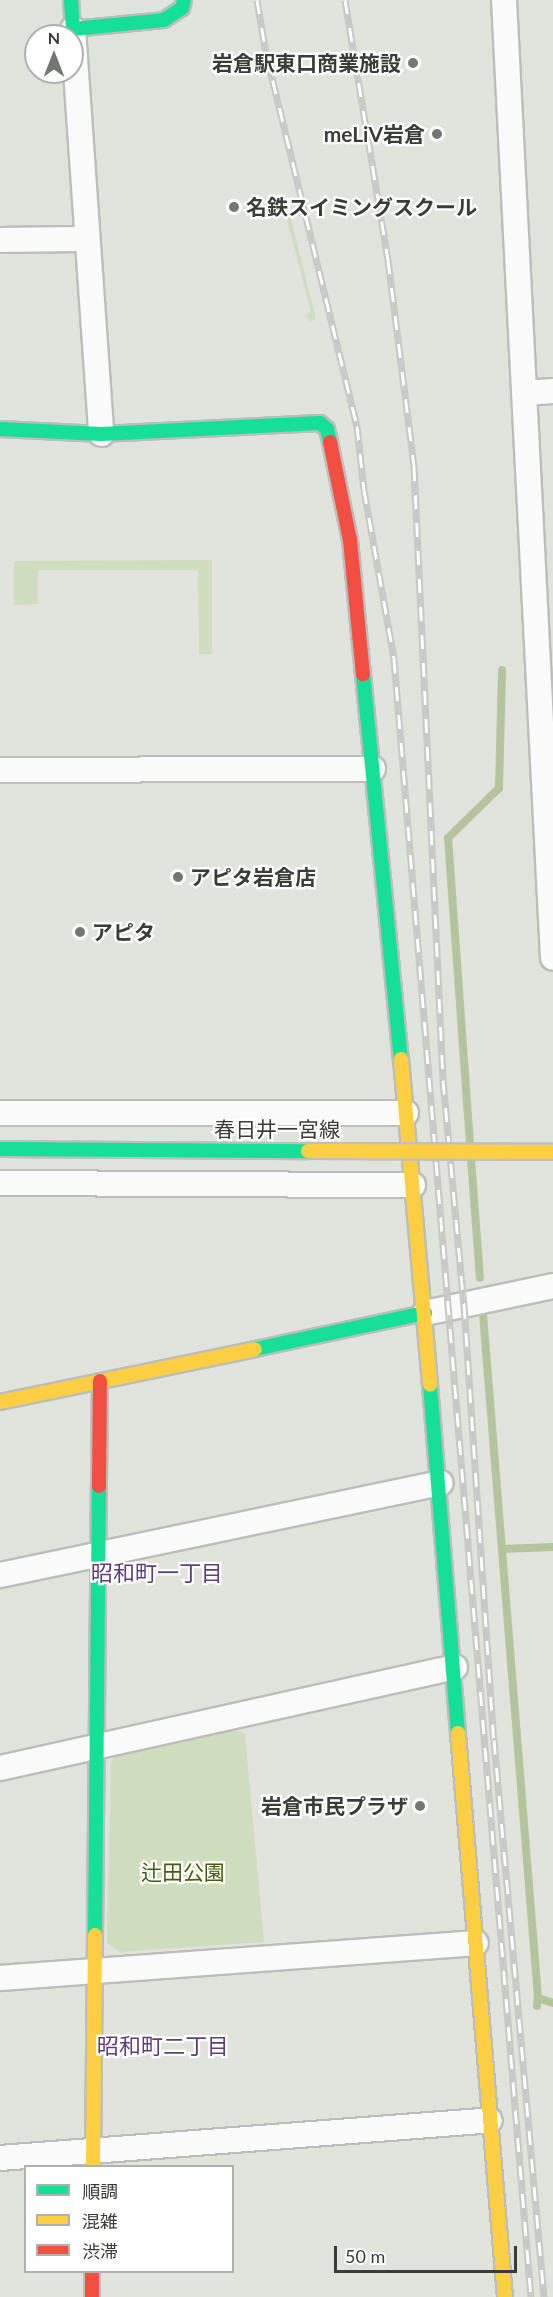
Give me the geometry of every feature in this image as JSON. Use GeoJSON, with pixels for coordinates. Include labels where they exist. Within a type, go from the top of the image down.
{"type":"FeatureCollection","features":[{"type":"Feature","properties":{"kind":"street"},"geometry":{"type":"LineString","coordinates":[[70,0],[73,24]]}},
{"type":"Feature","properties":{"kind":"street"},"geometry":{"type":"LineString","coordinates":[[84,27],[164,20],[182,8],[184,0]]}},
{"type":"Feature","properties":{"kind":"street"},"geometry":{"type":"LineString","coordinates":[[504,0],[553,958]]}},
{"type":"Feature","properties":{"kind":"street"},"geometry":{"type":"LineString","coordinates":[[77,84],[101,434]]}},
{"type":"Feature","properties":{"kind":"street"},"geometry":{"type":"LineString","coordinates":[[0,240],[87,239]]}},
{"type":"Feature","properties":{"kind":"street"},"geometry":{"type":"LineString","coordinates":[[524,393],[553,391]]}},
{"type":"Feature","properties":{"kind":"street"},"geometry":{"type":"LineString","coordinates":[[0,429],[101,434],[320,423],[327,429],[350,540],[413,1185],[440,1483],[505,2297]]}},
{"type":"Feature","properties":{"kind":"street"},"geometry":{"type":"LineString","coordinates":[[0,770],[373,769]]}},
{"type":"Feature","properties":{"kind":"street"},"geometry":{"type":"LineString","coordinates":[[0,1113],[406,1113]]}},
{"type":"Feature","properties":{"kind":"street","name":"春日井一宮線"},"geometry":{"type":"LineString","coordinates":[[0,1149],[553,1152]]}},
{"type":"Feature","properties":{"kind":"street"},"geometry":{"type":"LineString","coordinates":[[0,1183],[413,1185]]}},
{"type":"Feature","properties":{"kind":"street"},"geometry":{"type":"LineString","coordinates":[[0,1402],[553,1286]]}},
{"type":"Feature","properties":{"kind":"street"},"geometry":{"type":"LineString","coordinates":[[93,2158],[99,1381]]}},
{"type":"Feature","properties":{"kind":"street"},"geometry":{"type":"LineString","coordinates":[[0,1575],[440,1483]]}},
{"type":"Feature","properties":{"kind":"street"},"geometry":{"type":"LineString","coordinates":[[0,1768],[454,1667]]}},
{"type":"Feature","properties":{"kind":"street"},"geometry":{"type":"LineString","coordinates":[[0,1978],[476,1943]]}},
{"type":"Feature","properties":{"kind":"street"},"geometry":{"type":"LineString","coordinates":[[0,2158],[93,2158],[490,2120]]}},
{"type":"Feature","properties":{"kind":"street"},"geometry":{"type":"LineString","coordinates":[[92,2273],[92,2297]]}},
{"type":"Feature","properties":{"kind":"green space"},"geometry":{"type":"Polygon","coordinates":[[[281,195],[285,195],[316,319],[309,321],[306,314],[311,313],[281,195]]]}},
{"type":"Feature","properties":{"kind":"green space"},"geometry":{"type":"Polygon","coordinates":[[[212,560],[212,654],[199,654],[198,570],[38,570],[38,604],[14,605],[14,561],[212,560]]]}},
{"type":"Feature","properties":{"kind":"green space","name":"辻田公園"},"geometry":{"type":"Polygon","coordinates":[[[231,1728],[245,1734],[264,1942],[120,1952],[107,1943],[111,1762],[122,1749],[231,1728]]]}},
{"type":"Feature","properties":{"kind":"waterway"},"geometry":{"type":"LineString","coordinates":[[470,1144],[448,838],[499,788],[502,670]]}},
{"type":"Feature","properties":{"kind":"waterway"},"geometry":{"type":"LineString","coordinates":[[471,1159],[480,1278]]}},
{"type":"Feature","properties":{"kind":"waterway"},"geometry":{"type":"LineString","coordinates":[[483,1314],[538,1998]]}},
{"type":"Feature","properties":{"kind":"waterway"},"geometry":{"type":"LineString","coordinates":[[502,1549],[553,1547]]}},
{"type":"Feature","properties":{"kind":"waterway"},"geometry":{"type":"LineString","coordinates":[[537,2006],[538,1998],[553,2003]]}},
{"type":"Feature","properties":{"kind":"railway"},"geometry":{"type":"LineString","coordinates":[[257,0],[266,53],[357,426],[364,490],[394,659],[531,2297]]}},
{"type":"Feature","properties":{"kind":"railway"},"geometry":{"type":"LineString","coordinates":[[345,0],[388,260],[414,467],[443,1080],[464,1305],[494,1740],[544,2297]]}},
{"type":"Feature","properties":{"kind":"traffic: fast"},"geometry":{"type":"LineString","coordinates":[[71,0],[73,29],[164,20],[182,8],[184,0]]}},
{"type":"Feature","properties":{"kind":"traffic: fast"},"geometry":{"type":"LineString","coordinates":[[0,429],[101,434],[320,423],[327,429],[330,442]]}},
{"type":"Feature","properties":{"kind":"traffic: fast"},"geometry":{"type":"LineString","coordinates":[[363,674],[401,1059]]}},
{"type":"Feature","properties":{"kind":"traffic: fast"},"geometry":{"type":"LineString","coordinates":[[0,1149],[308,1151]]}},
{"type":"Feature","properties":{"kind":"traffic: fast"},"geometry":{"type":"LineString","coordinates":[[255,1349],[425,1313]]}},
{"type":"Feature","properties":{"kind":"traffic: fast"},"geometry":{"type":"LineString","coordinates":[[430,1385],[458,1733]]}},
{"type":"Feature","properties":{"kind":"traffic: fast"},"geometry":{"type":"LineString","coordinates":[[95,1935],[99,1486]]}},
{"type":"Feature","properties":{"kind":"traffic: slow"},"geometry":{"type":"LineString","coordinates":[[401,1059],[430,1385]]}},
{"type":"Feature","properties":{"kind":"traffic: slow"},"geometry":{"type":"LineString","coordinates":[[308,1151],[553,1152]]}},
{"type":"Feature","properties":{"kind":"traffic: slow"},"geometry":{"type":"LineString","coordinates":[[0,1402],[255,1349]]}},
{"type":"Feature","properties":{"kind":"traffic: slow"},"geometry":{"type":"LineString","coordinates":[[458,1733],[505,2297]]}},
{"type":"Feature","properties":{"kind":"traffic: slow"},"geometry":{"type":"LineString","coordinates":[[93,2165],[95,1935]]}},
{"type":"Feature","properties":{"kind":"traffic: jam"},"geometry":{"type":"LineString","coordinates":[[330,442],[350,540],[363,674]]}},
{"type":"Feature","properties":{"kind":"traffic: jam"},"geometry":{"type":"LineString","coordinates":[[99,1486],[100,1381]]}},
{"type":"Feature","properties":{"kind":"traffic: jam"},"geometry":{"type":"LineString","coordinates":[[92,2273],[92,2297]]}},
{"type":"Feature","properties":{"kind":"place","name":"岩倉駅東口商業施設"},"geometry":{"type":"Point","coordinates":[413,63]}},
{"type":"Feature","properties":{"kind":"place","name":"meLiV岩倉"},"geometry":{"type":"Point","coordinates":[437,134]}},
{"type":"Feature","properties":{"kind":"place","name":"名鉄スイミングスクール"},"geometry":{"type":"Point","coordinates":[234,207]}},
{"type":"Feature","properties":{"kind":"place","name":"アピタ岩倉店"},"geometry":{"type":"Point","coordinates":[178,877]}},
{"type":"Feature","properties":{"kind":"place","name":"アピタ"},"geometry":{"type":"Point","coordinates":[80,932]}},
{"type":"Feature","properties":{"kind":"place","name":"岩倉市民プラザ"},"geometry":{"type":"Point","coordinates":[420,1806]}},
{"type":"Feature","properties":{"kind":"district","name":"昭和町一丁目"},"geometry":{"type":"Point","coordinates":[157,1573]}},
{"type":"Feature","properties":{"kind":"district","name":"昭和町二丁目"},"geometry":{"type":"Point","coordinates":[163,2046]}}]}
